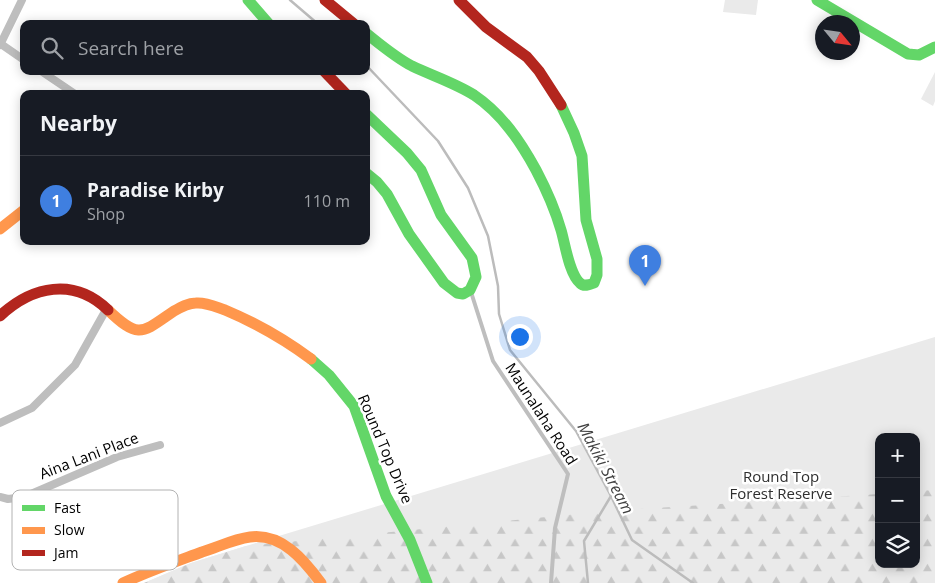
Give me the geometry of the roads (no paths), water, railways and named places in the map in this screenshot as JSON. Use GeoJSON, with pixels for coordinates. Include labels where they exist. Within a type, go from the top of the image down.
{"type":"FeatureCollection","features":[{"type":"Feature","properties":{"kind":"street"},"geometry":{"type":"LineString","coordinates":[[20,58],[0,45],[22,0]]}},
{"type":"Feature","properties":{"kind":"street"},"geometry":{"type":"LineString","coordinates":[[248,0],[266,20]]}},
{"type":"Feature","properties":{"kind":"street"},"geometry":{"type":"LineString","coordinates":[[325,0],[349,20]]}},
{"type":"Feature","properties":{"kind":"street"},"geometry":{"type":"LineString","coordinates":[[370,36],[403,61],[477,97],[504,122],[522,146],[544,187],[577,280],[583,285],[588,286],[594,283],[597,276],[598,262],[586,221],[583,201],[585,180],[582,157],[578,140],[571,124],[532,62],[502,37],[485,26],[459,0]]}},
{"type":"Feature","properties":{"kind":"street"},"geometry":{"type":"LineString","coordinates":[[817,0],[908,54],[919,55],[935,47]]}},
{"type":"Feature","properties":{"kind":"street"},"geometry":{"type":"LineString","coordinates":[[47,75],[69,90]]}},
{"type":"Feature","properties":{"kind":"street"},"geometry":{"type":"LineString","coordinates":[[328,75],[342,90]]}},
{"type":"Feature","properties":{"kind":"street"},"geometry":{"type":"LineString","coordinates":[[370,118],[401,147],[421,170],[441,215],[472,258],[476,277],[470,290],[463,294],[448,288],[409,234],[386,194],[370,176]]}},
{"type":"Feature","properties":{"kind":"street"},"geometry":{"type":"LineString","coordinates":[[0,229],[20,213]]}},
{"type":"Feature","properties":{"kind":"street","name":"Round Top Drive"},"geometry":{"type":"LineString","coordinates":[[0,316],[20,299],[35,293],[76,289],[107,308],[130,328],[145,331],[184,304],[194,302],[238,315],[259,325],[289,344],[345,392],[354,406],[386,496],[410,540],[426,583]]}},
{"type":"Feature","properties":{"kind":"street"},"geometry":{"type":"LineString","coordinates":[[0,424],[32,408],[70,370],[85,349],[107,308]]}},
{"type":"Feature","properties":{"kind":"street","name":"Aina Lani Place"},"geometry":{"type":"LineString","coordinates":[[38,490],[117,457],[160,445]]}},
{"type":"Feature","properties":{"kind":"street"},"geometry":{"type":"LineString","coordinates":[[178,561],[241,539],[255,536],[264,537],[282,543],[298,554],[321,583]]}},
{"type":"Feature","properties":{"kind":"street"},"geometry":{"type":"LineString","coordinates":[[123,583],[154,570]]}},
{"type":"Feature","properties":{"kind":"lane","name":"Maunalaha Road"},"geometry":{"type":"LineString","coordinates":[[470,290],[492,361],[568,474],[554,528],[551,583]]}},
{"type":"Feature","properties":{"kind":"waterway","name":"Makiki Stream"},"geometry":{"type":"LineString","coordinates":[[290,0],[313,20]]}},
{"type":"Feature","properties":{"kind":"waterway","name":"Makiki Stream"},"geometry":{"type":"LineString","coordinates":[[370,69],[438,141],[468,188],[488,236],[498,286],[499,314],[510,350],[576,431],[632,540],[693,583]]}},
{"type":"Feature","properties":{"kind":"waterway"},"geometry":{"type":"LineString","coordinates":[[588,583],[584,541],[611,496]]}},
{"type":"Feature","properties":{"kind":"place","name":"Paradise Kirby"},"geometry":{"type":"Point","coordinates":[645,286]}},
{"type":"Feature","properties":{"kind":"park label","name":"Round Top Forest Reserve"},"geometry":{"type":"Point","coordinates":[781,486]}}]}
